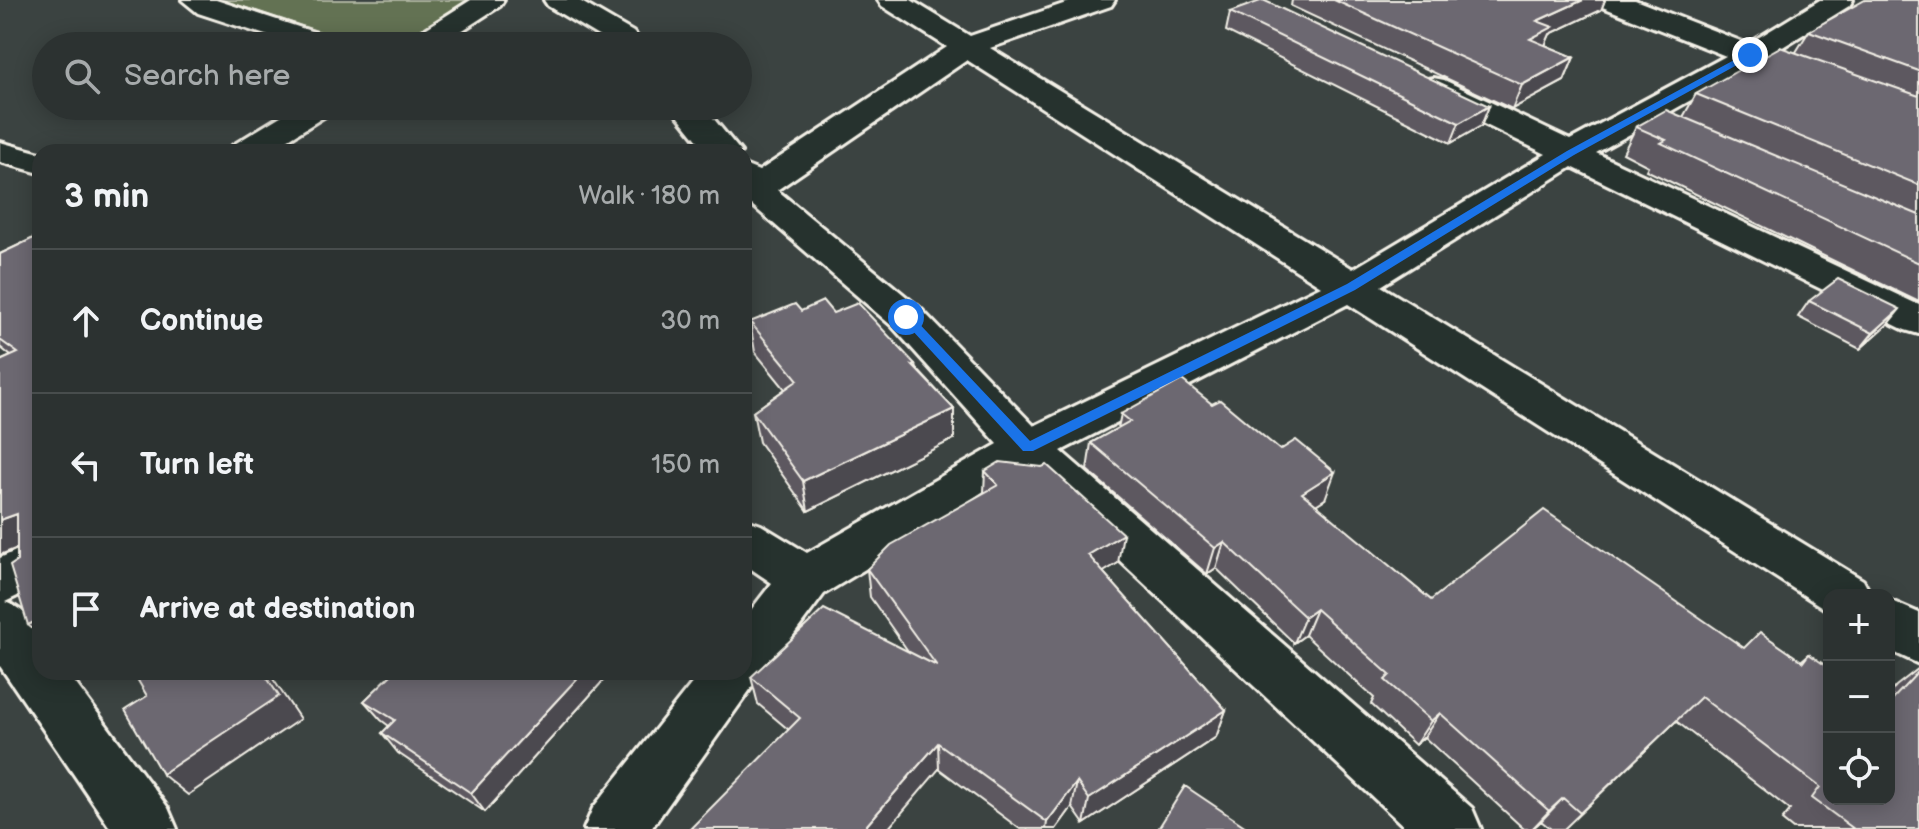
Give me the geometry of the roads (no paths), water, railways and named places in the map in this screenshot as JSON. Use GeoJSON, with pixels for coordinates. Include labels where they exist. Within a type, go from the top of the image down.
{"type":"FeatureCollection","features":[{"type":"Feature","properties":{"kind":"street"},"geometry":{"type":"LineString","coordinates":[[196,0],[208,7],[285,32]]}},
{"type":"Feature","properties":{"kind":"street"},"geometry":{"type":"LineString","coordinates":[[440,32],[490,0]]}},
{"type":"Feature","properties":{"kind":"street"},"geometry":{"type":"LineString","coordinates":[[558,0],[613,32]]}},
{"type":"Feature","properties":{"kind":"street"},"geometry":{"type":"LineString","coordinates":[[892,0],[1835,589]]}},
{"type":"Feature","properties":{"kind":"street"},"geometry":{"type":"LineString","coordinates":[[752,184],[966,47],[1101,0]]}},
{"type":"Feature","properties":{"kind":"street"},"geometry":{"type":"LineString","coordinates":[[1610,0],[1792,71]]}},
{"type":"Feature","properties":{"kind":"street"},"geometry":{"type":"LineString","coordinates":[[752,649],[806,579],[1028,448],[1351,287],[1571,153],[1750,55],[1839,0]]}},
{"type":"Feature","properties":{"kind":"street"},"geometry":{"type":"LineString","coordinates":[[1404,73],[1919,321]]}},
{"type":"Feature","properties":{"kind":"street"},"geometry":{"type":"LineString","coordinates":[[1638,116],[1681,135]]}},
{"type":"Feature","properties":{"kind":"street"},"geometry":{"type":"LineString","coordinates":[[258,144],[296,120]]}},
{"type":"Feature","properties":{"kind":"street"},"geometry":{"type":"LineString","coordinates":[[698,120],[717,144]]}},
{"type":"Feature","properties":{"kind":"street"},"geometry":{"type":"LineString","coordinates":[[0,152],[32,161]]}},
{"type":"Feature","properties":{"kind":"street"},"geometry":{"type":"LineString","coordinates":[[752,190],[906,317],[1028,448],[1443,826]]}},
{"type":"Feature","properties":{"kind":"street"},"geometry":{"type":"LineString","coordinates":[[752,544],[806,579]]}},
{"type":"Feature","properties":{"kind":"street"},"geometry":{"type":"LineString","coordinates":[[0,583],[32,565]]}},
{"type":"Feature","properties":{"kind":"street"},"geometry":{"type":"LineString","coordinates":[[0,623],[32,668]]}},
{"type":"Feature","properties":{"kind":"street"},"geometry":{"type":"LineString","coordinates":[[1895,626],[1919,641]]}},
{"type":"Feature","properties":{"kind":"street"},"geometry":{"type":"LineString","coordinates":[[41,680],[147,829]]}},
{"type":"Feature","properties":{"kind":"street"},"geometry":{"type":"LineString","coordinates":[[614,829],[728,680]]}}]}
